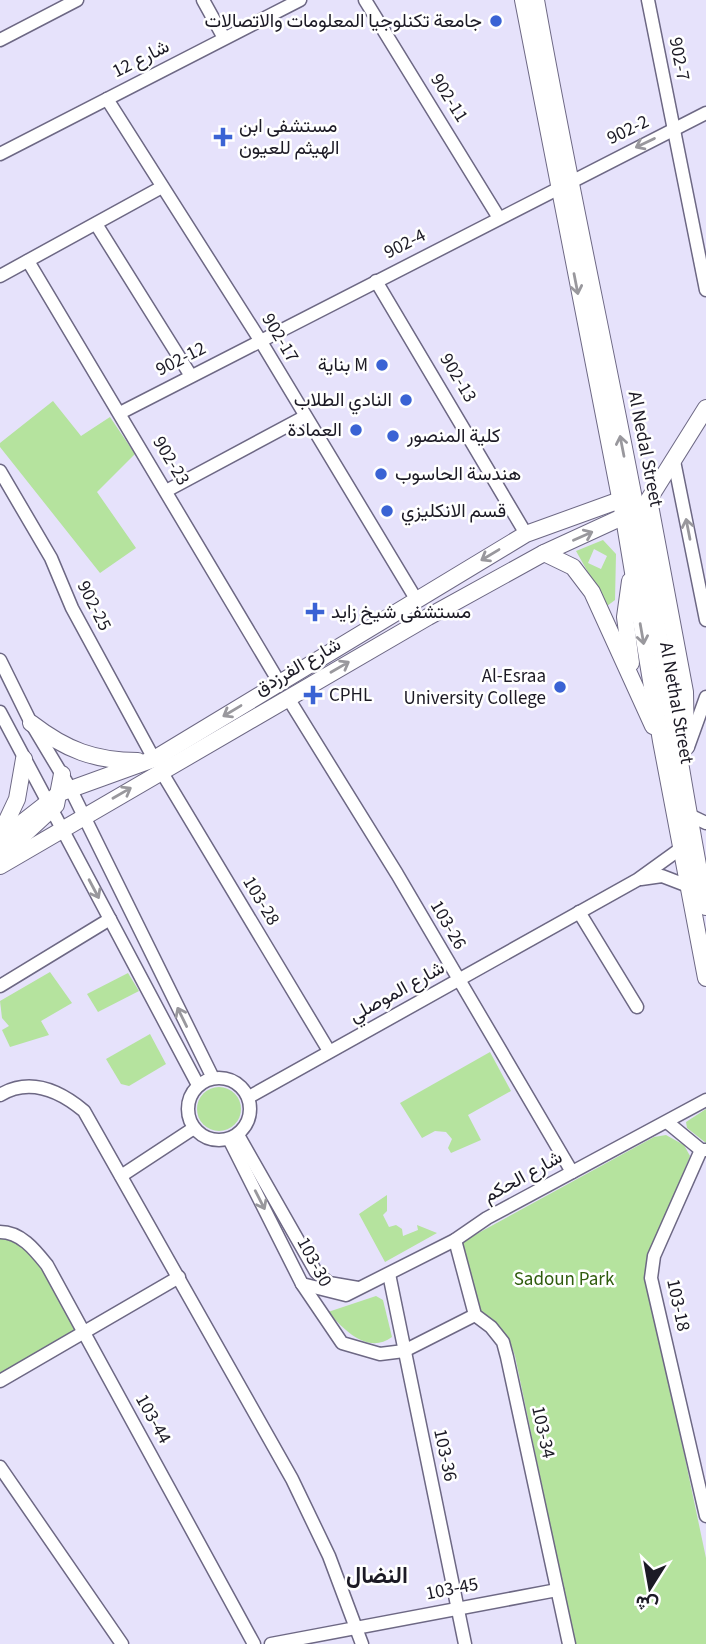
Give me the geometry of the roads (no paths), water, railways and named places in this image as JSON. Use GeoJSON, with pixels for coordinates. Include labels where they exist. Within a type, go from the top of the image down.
{"type":"FeatureCollection","features":[{"type":"Feature","properties":{"kind":"main road","name":"Al Nedal Street"},"geometry":{"type":"LineString","coordinates":[[523,0],[633,506]]}},
{"type":"Feature","properties":{"kind":"main road","name":"Al Nedal Street"},"geometry":{"type":"LineString","coordinates":[[536,0],[562,184]]}},
{"type":"Feature","properties":{"kind":"main road"},"geometry":{"type":"LineString","coordinates":[[681,774],[685,754],[685,692],[633,506],[674,461],[706,408]]}},
{"type":"Feature","properties":{"kind":"main road","name":"شارع الفرزدق"},"geometry":{"type":"LineString","coordinates":[[0,866],[82,816],[154,764],[279,682],[526,534],[633,506]]}},
{"type":"Feature","properties":{"kind":"main road","name":"شارع الفرزدق"},"geometry":{"type":"LineString","coordinates":[[0,838],[48,806],[64,785],[154,764],[288,698],[544,553],[633,506]]}},
{"type":"Feature","properties":{"kind":"main road","name":"Al Nethal Street"},"geometry":{"type":"LineString","coordinates":[[633,506],[632,572],[660,741],[706,978]]}},
{"type":"Feature","properties":{"kind":"main road"},"geometry":{"type":"LineString","coordinates":[[544,553],[573,567],[592,592],[660,741]]}},
{"type":"Feature","properties":{"kind":"main road"},"geometry":{"type":"LineString","coordinates":[[632,572],[625,617],[634,683]]}},
{"type":"Feature","properties":{"kind":"main road"},"geometry":{"type":"LineString","coordinates":[[662,614],[687,814],[702,866],[706,907]]}},
{"type":"Feature","properties":{"kind":"main road"},"geometry":{"type":"LineString","coordinates":[[31,723],[54,741],[90,757],[154,764]]}},
{"type":"Feature","properties":{"kind":"main road"},"geometry":{"type":"LineString","coordinates":[[0,838],[17,799],[24,759]]}},
{"type":"Feature","properties":{"kind":"main road"},"geometry":{"type":"LineString","coordinates":[[0,857],[48,806]]}},
{"type":"Feature","properties":{"kind":"street"},"geometry":{"type":"LineString","coordinates":[[0,40],[63,3],[77,0]]}},
{"type":"Feature","properties":{"kind":"street"},"geometry":{"type":"LineString","coordinates":[[203,0],[224,38]]}},
{"type":"Feature","properties":{"kind":"street","name":"شارع 12"},"geometry":{"type":"LineString","coordinates":[[0,154],[300,0]]}},
{"type":"Feature","properties":{"kind":"street","name":"902-11"},"geometry":{"type":"LineString","coordinates":[[365,0],[499,218]]}},
{"type":"Feature","properties":{"kind":"street","name":"902-7"},"geometry":{"type":"LineString","coordinates":[[648,0],[706,290]]}},
{"type":"Feature","properties":{"kind":"street","name":"902-17"},"geometry":{"type":"LineString","coordinates":[[107,99],[260,341],[416,599]]}},
{"type":"Feature","properties":{"kind":"street","name":"902-2"},"geometry":{"type":"LineString","coordinates":[[562,184],[706,113]]}},
{"type":"Feature","properties":{"kind":"street","name":"902-4"},"geometry":{"type":"LineString","coordinates":[[260,341],[562,184]]}},
{"type":"Feature","properties":{"kind":"street"},"geometry":{"type":"LineString","coordinates":[[0,276],[162,187]]}},
{"type":"Feature","properties":{"kind":"street"},"geometry":{"type":"LineString","coordinates":[[96,224],[191,376]]}},
{"type":"Feature","properties":{"kind":"street","name":"902-23"},"geometry":{"type":"LineString","coordinates":[[28,261],[279,682]]}},
{"type":"Feature","properties":{"kind":"street","name":"902-13"},"geometry":{"type":"LineString","coordinates":[[376,281],[526,534]]}},
{"type":"Feature","properties":{"kind":"street","name":"902-12"},"geometry":{"type":"LineString","coordinates":[[120,412],[260,341]]}},
{"type":"Feature","properties":{"kind":"street"},"geometry":{"type":"LineString","coordinates":[[166,491],[304,417]]}},
{"type":"Feature","properties":{"kind":"street"},"geometry":{"type":"LineString","coordinates":[[674,461],[706,620]]}},
{"type":"Feature","properties":{"kind":"street","name":"902-25"},"geometry":{"type":"LineString","coordinates":[[2,479],[51,558],[72,608],[154,764]]}},
{"type":"Feature","properties":{"kind":"street"},"geometry":{"type":"LineString","coordinates":[[0,660],[82,816],[213,1078]]}},
{"type":"Feature","properties":{"kind":"street"},"geometry":{"type":"LineString","coordinates":[[685,754],[706,697]]}},
{"type":"Feature","properties":{"kind":"street","name":"103-26"},"geometry":{"type":"LineString","coordinates":[[288,698],[397,874],[572,1172]]}},
{"type":"Feature","properties":{"kind":"street"},"geometry":{"type":"LineString","coordinates":[[0,712],[198,1085]]}},
{"type":"Feature","properties":{"kind":"street","name":"103-28"},"geometry":{"type":"LineString","coordinates":[[154,764],[329,1051]]}},
{"type":"Feature","properties":{"kind":"street"},"geometry":{"type":"LineString","coordinates":[[687,814],[706,823]]}},
{"type":"Feature","properties":{"kind":"street","name":"شارع الموصلي"},"geometry":{"type":"LineString","coordinates":[[249,1097],[637,880],[680,849]]}},
{"type":"Feature","properties":{"kind":"street","name":"شارع الموصلي"},"geometry":{"type":"LineString","coordinates":[[637,880],[662,876],[688,887]]}},
{"type":"Feature","properties":{"kind":"street"},"geometry":{"type":"LineString","coordinates":[[579,912],[636,1007]]}},
{"type":"Feature","properties":{"kind":"street"},"geometry":{"type":"LineString","coordinates":[[0,986],[110,919]]}},
{"type":"Feature","properties":{"kind":"street"},"geometry":{"type":"LineString","coordinates":[[213,1078],[227,1079],[240,1086],[249,1097],[250,1118],[233,1137],[210,1139],[194,1128],[188,1111],[189,1101],[198,1085],[213,1078]]}},
{"type":"Feature","properties":{"kind":"street"},"geometry":{"type":"LineString","coordinates":[[0,1095],[27,1086],[46,1088],[66,1096],[85,1111],[292,1479],[329,1556],[358,1627],[362,1644]]}},
{"type":"Feature","properties":{"kind":"street","name":"شارع الحكم"},"geometry":{"type":"LineString","coordinates":[[359,1288],[455,1240],[487,1218],[706,1100]]}},
{"type":"Feature","properties":{"kind":"street"},"geometry":{"type":"LineString","coordinates":[[667,1122],[703,1150]]}},
{"type":"Feature","properties":{"kind":"street"},"geometry":{"type":"LineString","coordinates":[[121,1176],[194,1128]]}},
{"type":"Feature","properties":{"kind":"street","name":"103-30"},"geometry":{"type":"LineString","coordinates":[[233,1137],[302,1284],[342,1343],[380,1354],[404,1351]]}},
{"type":"Feature","properties":{"kind":"street","name":"103-30"},"geometry":{"type":"LineString","coordinates":[[233,1137],[316,1272],[329,1283],[359,1288]]}},
{"type":"Feature","properties":{"kind":"street","name":"103-18"},"geometry":{"type":"LineString","coordinates":[[703,1150],[654,1256],[651,1278],[706,1516]]}},
{"type":"Feature","properties":{"kind":"street","name":"103-44"},"geometry":{"type":"LineString","coordinates":[[0,1232],[10,1232],[32,1246],[47,1265],[254,1644]]}},
{"type":"Feature","properties":{"kind":"street"},"geometry":{"type":"LineString","coordinates":[[404,1351],[475,1315],[455,1240]]}},
{"type":"Feature","properties":{"kind":"street","name":"103-36"},"geometry":{"type":"LineString","coordinates":[[388,1274],[466,1644]]}},
{"type":"Feature","properties":{"kind":"street"},"geometry":{"type":"LineString","coordinates":[[0,1381],[179,1277]]}},
{"type":"Feature","properties":{"kind":"street"},"geometry":{"type":"LineString","coordinates":[[302,1284],[346,1295],[359,1288]]}},
{"type":"Feature","properties":{"kind":"street","name":"103-34"},"geometry":{"type":"LineString","coordinates":[[475,1315],[491,1327],[503,1342],[569,1644]]}},
{"type":"Feature","properties":{"kind":"street"},"geometry":{"type":"LineString","coordinates":[[0,1467],[122,1644]]}},
{"type":"Feature","properties":{"kind":"street","name":"103-45"},"geometry":{"type":"LineString","coordinates":[[271,1644],[557,1590]]}},
{"type":"Feature","properties":{"kind":"place","name":"جامعة تكنلوجيا المعلومات والاتصالات"},"geometry":{"type":"Point","coordinates":[496,21]}},
{"type":"Feature","properties":{"kind":"place","name":"مستشفى ابن الهيثم للعيون"},"geometry":{"type":"Point","coordinates":[223,137]}},
{"type":"Feature","properties":{"kind":"place","name":"بناية M"},"geometry":{"type":"Point","coordinates":[382,365]}},
{"type":"Feature","properties":{"kind":"place","name":"النادي الطلاب"},"geometry":{"type":"Point","coordinates":[406,400]}},
{"type":"Feature","properties":{"kind":"place","name":"العمادة"},"geometry":{"type":"Point","coordinates":[356,430]}},
{"type":"Feature","properties":{"kind":"place","name":"كلية المنصور"},"geometry":{"type":"Point","coordinates":[393,436]}},
{"type":"Feature","properties":{"kind":"place","name":"هندسة الحاسوب"},"geometry":{"type":"Point","coordinates":[381,474]}},
{"type":"Feature","properties":{"kind":"place","name":"قسم الانكليزي"},"geometry":{"type":"Point","coordinates":[387,511]}},
{"type":"Feature","properties":{"kind":"place","name":"مستشفى شيخ زايد"},"geometry":{"type":"Point","coordinates":[315,612]}},
{"type":"Feature","properties":{"kind":"place","name":"Al-Esraa University College"},"geometry":{"type":"Point","coordinates":[560,687]}},
{"type":"Feature","properties":{"kind":"place","name":"CPHL"},"geometry":{"type":"Point","coordinates":[313,695]}},
{"type":"Feature","properties":{"kind":"district","name":"النضال"},"geometry":{"type":"Point","coordinates":[377,1575]}},
{"type":"Feature","properties":{"kind":"park label","name":"Sadoun Park"},"geometry":{"type":"Point","coordinates":[564,1279]}}]}
